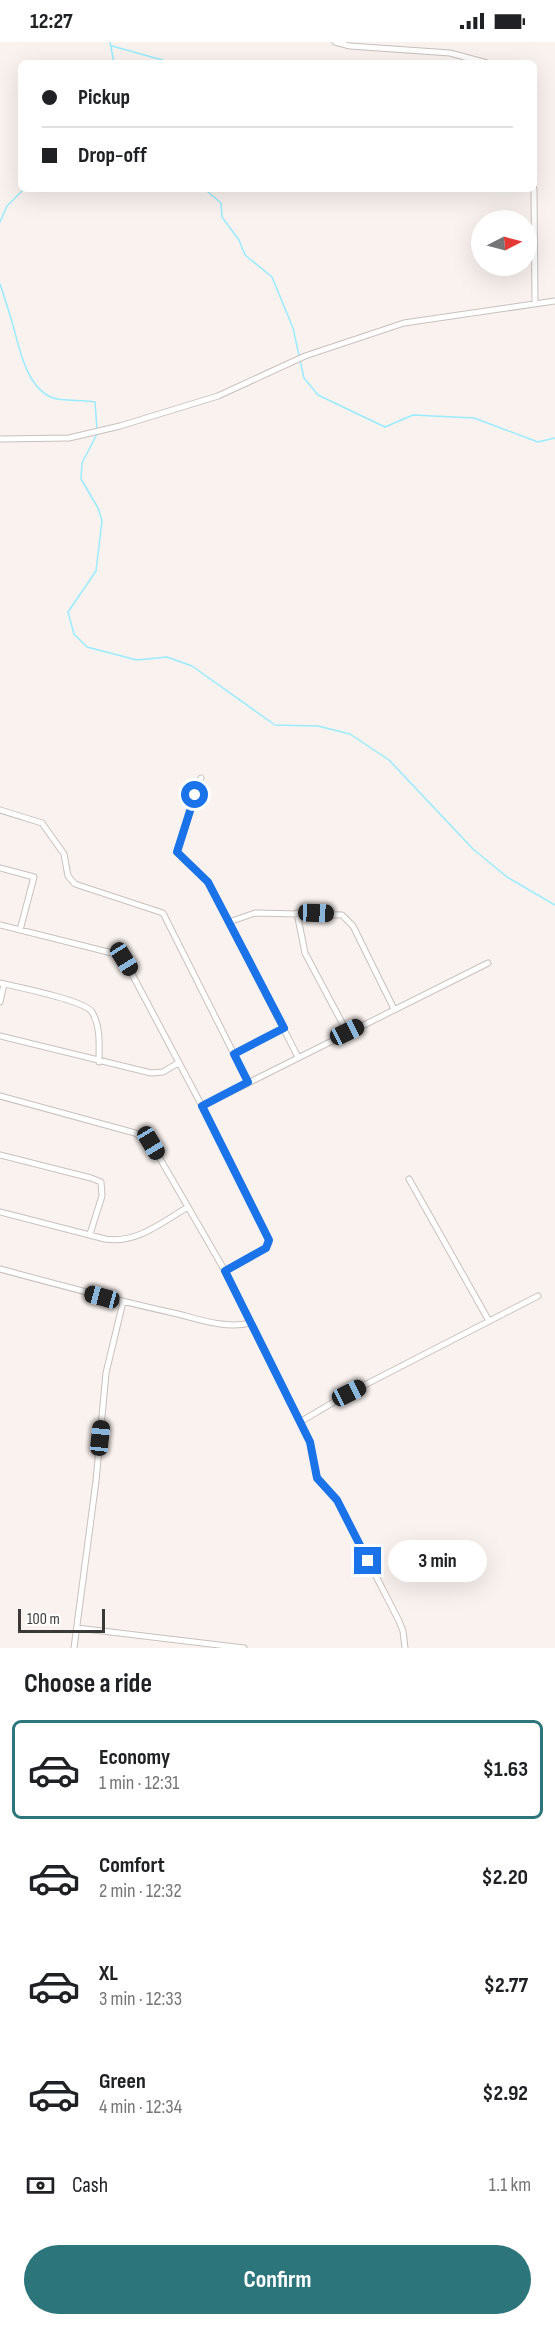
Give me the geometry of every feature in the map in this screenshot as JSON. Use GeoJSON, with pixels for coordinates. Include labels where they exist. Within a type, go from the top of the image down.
{"type":"FeatureCollection","features":[{"type":"Feature","properties":{"kind":"street"},"geometry":{"type":"LineString","coordinates":[[335,42],[350,46],[450,53],[477,60]]}},
{"type":"Feature","properties":{"kind":"street"},"geometry":{"type":"LineString","coordinates":[[534,192],[535,304]]}},
{"type":"Feature","properties":{"kind":"street"},"geometry":{"type":"LineString","coordinates":[[0,439],[72,437],[120,426],[218,396],[305,356],[404,323],[555,301]]}},
{"type":"Feature","properties":{"kind":"street"},"geometry":{"type":"LineString","coordinates":[[201,778],[177,852],[208,882],[298,1057]]}},
{"type":"Feature","properties":{"kind":"street"},"geometry":{"type":"LineString","coordinates":[[0,810],[42,823],[64,854],[68,876],[75,884],[163,913],[248,1082]]}},
{"type":"Feature","properties":{"kind":"street"},"geometry":{"type":"LineString","coordinates":[[0,868],[34,877],[20,930]]}},
{"type":"Feature","properties":{"kind":"street"},"geometry":{"type":"LineString","coordinates":[[229,922],[255,913],[342,915],[349,919],[394,1009]]}},
{"type":"Feature","properties":{"kind":"street"},"geometry":{"type":"LineString","coordinates":[[297,913],[305,953],[347,1032]]}},
{"type":"Feature","properties":{"kind":"street"},"geometry":{"type":"LineString","coordinates":[[0,925],[116,954],[124,959],[202,1106],[269,1240],[266,1248],[225,1271]]}},
{"type":"Feature","properties":{"kind":"street"},"geometry":{"type":"LineString","coordinates":[[202,1106],[488,963]]}},
{"type":"Feature","properties":{"kind":"street"},"geometry":{"type":"LineString","coordinates":[[0,1002],[2,983],[78,1003],[90,1009],[99,1029],[99,1062]]}},
{"type":"Feature","properties":{"kind":"street"},"geometry":{"type":"LineString","coordinates":[[234,1054],[284,1028]]}},
{"type":"Feature","properties":{"kind":"street"},"geometry":{"type":"LineString","coordinates":[[0,1036],[155,1074],[178,1063]]}},
{"type":"Feature","properties":{"kind":"street"},"geometry":{"type":"LineString","coordinates":[[0,1096],[142,1136],[151,1143],[225,1271],[310,1442],[317,1478],[337,1500],[399,1621],[403,1630],[405,1648]]}},
{"type":"Feature","properties":{"kind":"street"},"geometry":{"type":"LineString","coordinates":[[0,1155],[101,1182],[102,1196],[90,1234]]}},
{"type":"Feature","properties":{"kind":"street"},"geometry":{"type":"LineString","coordinates":[[409,1179],[489,1321]]}},
{"type":"Feature","properties":{"kind":"street"},"geometry":{"type":"LineString","coordinates":[[0,1212],[113,1240],[145,1233],[188,1206]]}},
{"type":"Feature","properties":{"kind":"street"},"geometry":{"type":"LineString","coordinates":[[0,1269],[123,1302],[238,1326],[250,1323]]}},
{"type":"Feature","properties":{"kind":"street"},"geometry":{"type":"LineString","coordinates":[[300,1422],[349,1393],[538,1296]]}},
{"type":"Feature","properties":{"kind":"street"},"geometry":{"type":"LineString","coordinates":[[74,1648],[96,1481],[106,1373],[123,1302]]}},
{"type":"Feature","properties":{"kind":"street"},"geometry":{"type":"LineString","coordinates":[[77,1628],[244,1648]]}},
{"type":"Feature","properties":{"kind":"waterway"},"geometry":{"type":"LineString","coordinates":[[110,42],[113,60]]}},
{"type":"Feature","properties":{"kind":"waterway"},"geometry":{"type":"LineString","coordinates":[[112,46],[162,60]]}},
{"type":"Feature","properties":{"kind":"waterway"},"geometry":{"type":"LineString","coordinates":[[0,222],[7,206],[21,192]]}},
{"type":"Feature","properties":{"kind":"waterway"},"geometry":{"type":"LineString","coordinates":[[208,192],[221,203],[222,217],[239,240],[245,255],[272,277],[293,328],[304,378],[318,395],[385,427],[413,415],[474,418],[538,442],[555,438]]}},
{"type":"Feature","properties":{"kind":"waterway"},"geometry":{"type":"LineString","coordinates":[[0,284],[22,359],[37,387],[53,398],[95,402],[97,429]]}},
{"type":"Feature","properties":{"kind":"waterway"},"geometry":{"type":"LineString","coordinates":[[97,434],[82,463],[81,479],[98,508],[102,521],[96,571],[68,612],[74,634],[87,647],[137,660],[167,657],[192,666],[275,725],[318,726],[350,734],[389,760],[473,849],[507,877],[555,905]]}},
{"type":"Feature","properties":{"kind":"route"},"geometry":{"type":"LineString","coordinates":[[195,795],[177,852],[208,882],[284,1028],[234,1054],[248,1082],[202,1106],[269,1240],[266,1248],[225,1271],[310,1442],[317,1478],[337,1500],[368,1561]]}}]}
